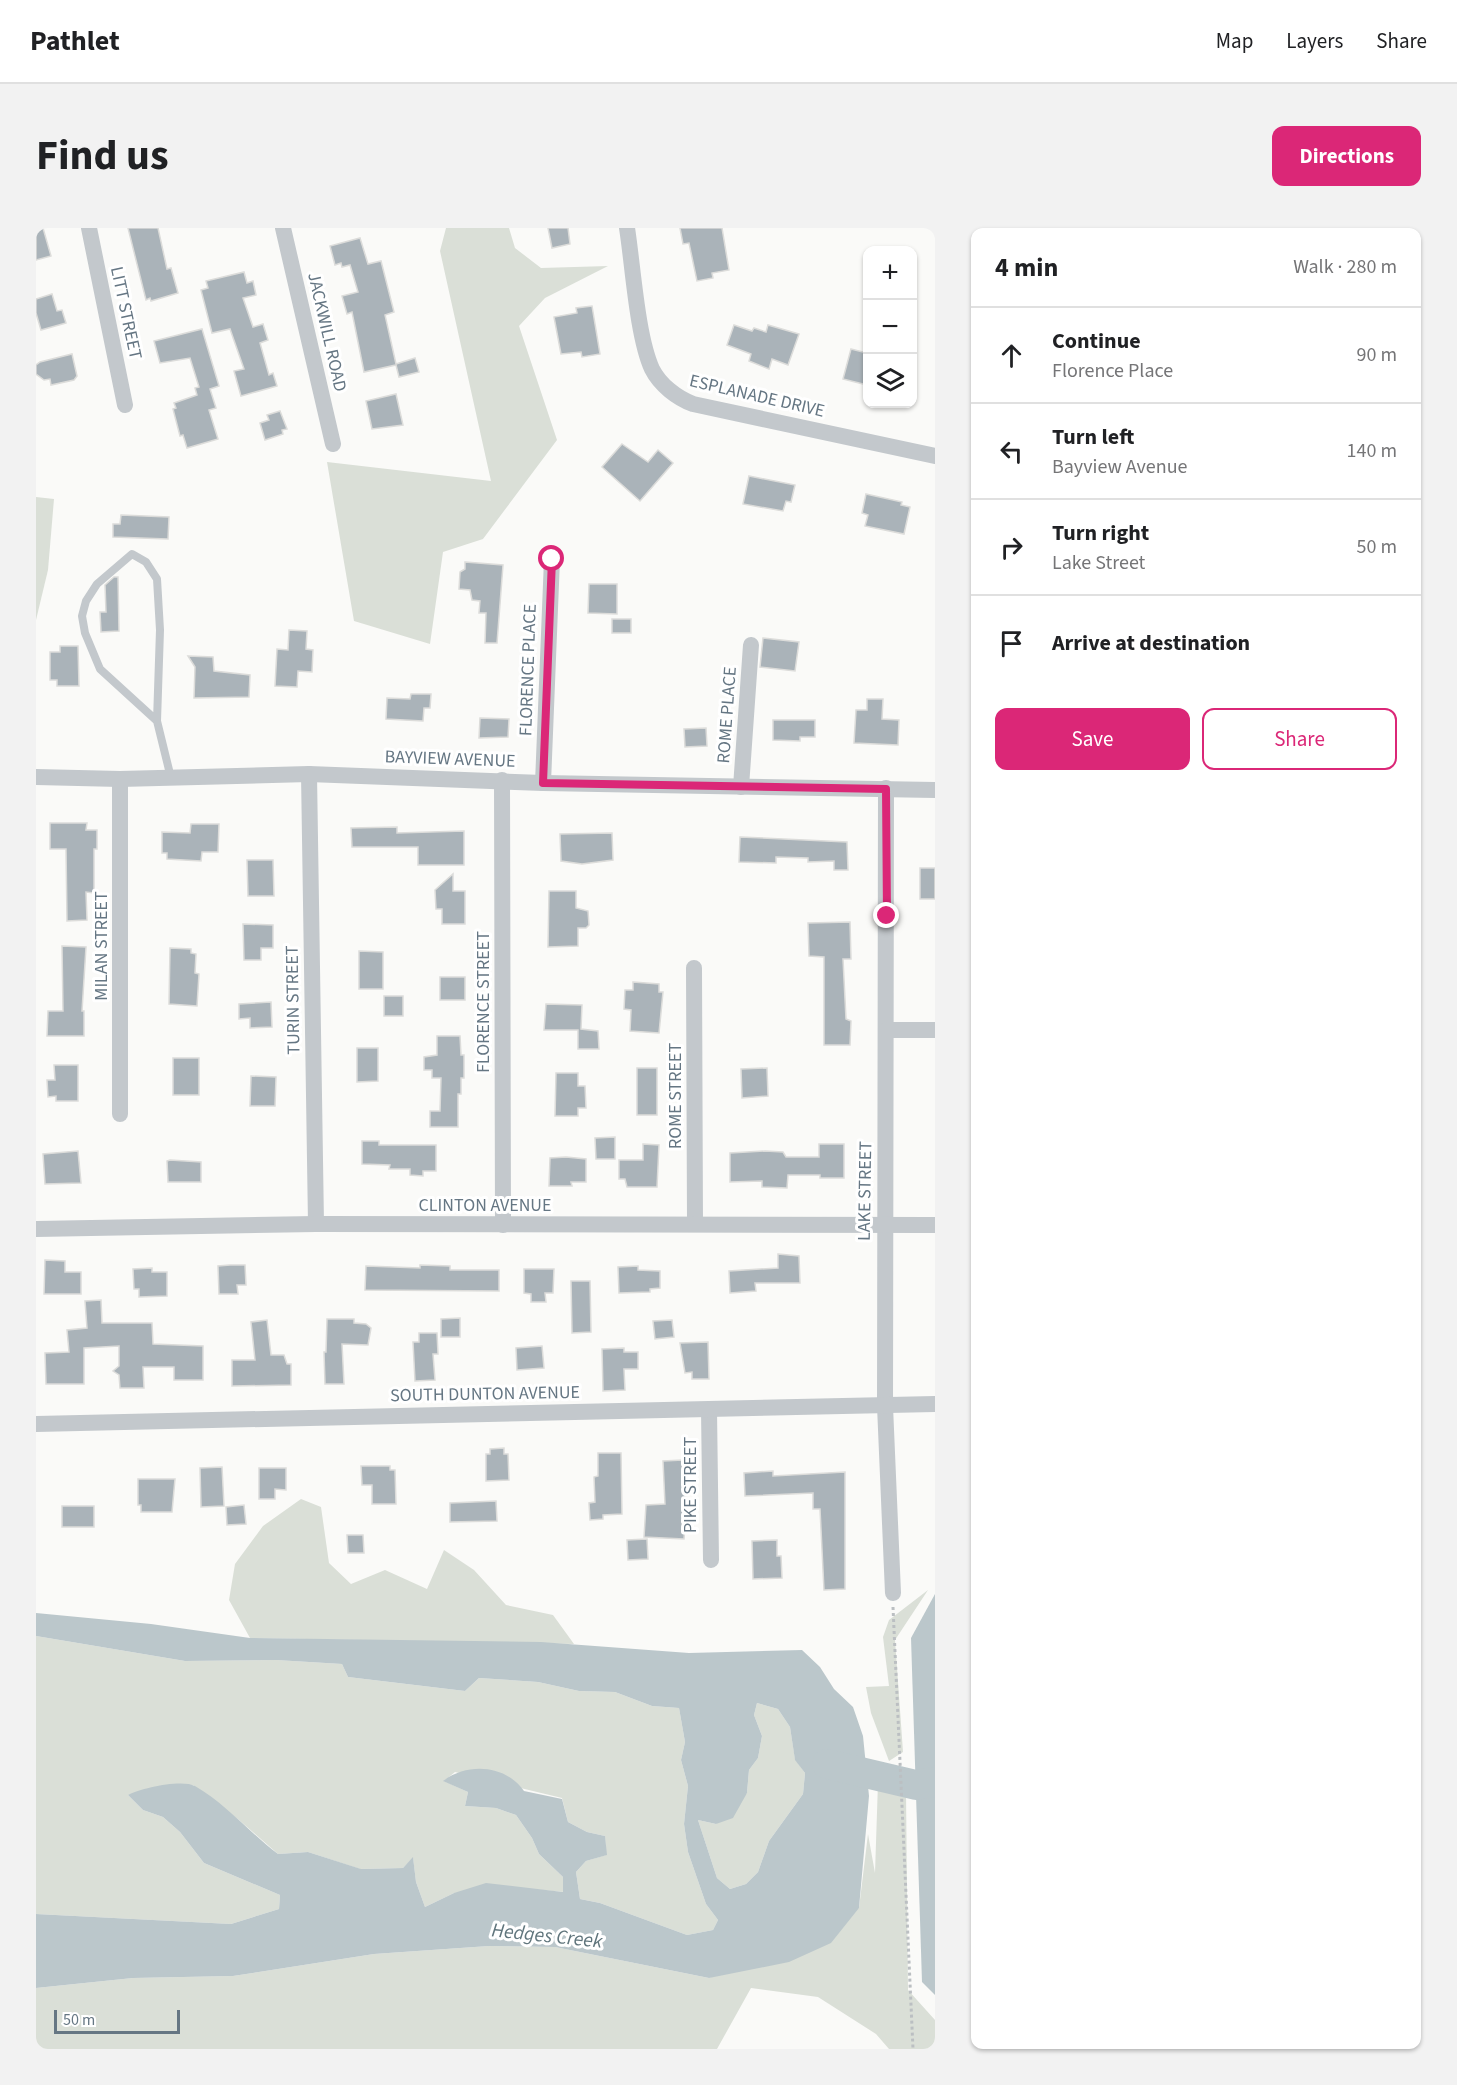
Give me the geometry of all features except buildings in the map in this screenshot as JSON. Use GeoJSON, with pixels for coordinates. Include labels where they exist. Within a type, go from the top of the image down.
{"type":"FeatureCollection","features":[{"type":"Feature","properties":{"kind":"street","name":"LITT STREET"},"geometry":{"type":"LineString","coordinates":[[89,228],[125,405]]}},
{"type":"Feature","properties":{"kind":"street","name":"JACKWILL ROAD"},"geometry":{"type":"LineString","coordinates":[[283,228],[333,444]]}},
{"type":"Feature","properties":{"kind":"street","name":"ESPLANADE DRIVE"},"geometry":{"type":"LineString","coordinates":[[627,228],[652,370],[678,398],[704,407],[935,456]]}},
{"type":"Feature","properties":{"kind":"street","name":"FLORENCE PLACE"},"geometry":{"type":"LineString","coordinates":[[543,783],[552,559]]}},
{"type":"Feature","properties":{"kind":"street","name":"ROME PLACE"},"geometry":{"type":"LineString","coordinates":[[741,787],[751,645]]}},
{"type":"Feature","properties":{"kind":"street","name":"BAYVIEW AVENUE"},"geometry":{"type":"LineString","coordinates":[[36,777],[171,778],[309,774],[543,783],[935,790]]}},
{"type":"Feature","properties":{"kind":"street","name":"TURIN STREET"},"geometry":{"type":"LineString","coordinates":[[309,774],[316,1224]]}},
{"type":"Feature","properties":{"kind":"street","name":"MILAN STREET"},"geometry":{"type":"LineString","coordinates":[[120,778],[120,1114]]}},
{"type":"Feature","properties":{"kind":"street","name":"FLORENCE STREET"},"geometry":{"type":"LineString","coordinates":[[502,780],[504,1225]]}},
{"type":"Feature","properties":{"kind":"street","name":"LAKE STREET"},"geometry":{"type":"LineString","coordinates":[[886,789],[888,1030],[884,1225],[885,1406],[893,1593]]}},
{"type":"Feature","properties":{"kind":"street","name":"ROME STREET"},"geometry":{"type":"LineString","coordinates":[[694,968],[695,1223]]}},
{"type":"Feature","properties":{"kind":"street"},"geometry":{"type":"LineString","coordinates":[[888,1030],[935,1030]]}},
{"type":"Feature","properties":{"kind":"street","name":"CLINTON AVENUE"},"geometry":{"type":"LineString","coordinates":[[36,1228],[316,1224],[935,1225]]}},
{"type":"Feature","properties":{"kind":"street","name":"SOUTH DUNTON AVENUE"},"geometry":{"type":"LineString","coordinates":[[36,1424],[935,1404]]}},
{"type":"Feature","properties":{"kind":"street","name":"PIKE STREET"},"geometry":{"type":"LineString","coordinates":[[709,1410],[711,1560]]}},
{"type":"Feature","properties":{"kind":"lane"},"geometry":{"type":"LineString","coordinates":[[157,721],[100,669],[85,633],[82,616],[86,601],[97,584],[132,554],[146,562],[157,579],[160,630],[157,721],[171,778]]}},
{"type":"Feature","properties":{"kind":"path"},"geometry":{"type":"LineString","coordinates":[[893,1593],[913,2049]]}},
{"type":"Feature","properties":{"kind":"shaded area"},"geometry":{"type":"Polygon","coordinates":[[[446,228],[509,228],[515,248],[541,268],[608,266],[545,298],[519,326],[557,440],[483,539],[443,552],[430,644],[354,621],[327,462],[491,481],[440,251],[446,228]]]}},
{"type":"Feature","properties":{"kind":"shaded area"},"geometry":{"type":"Polygon","coordinates":[[[36,497],[54,499],[48,570],[36,620],[36,497]]]}},
{"type":"Feature","properties":{"kind":"shaded area"},"geometry":{"type":"Polygon","coordinates":[[[301,1499],[321,1507],[329,1563],[351,1584],[385,1570],[427,1589],[444,1550],[474,1570],[506,1605],[553,1615],[574,1644],[250,1638],[229,1600],[235,1564],[263,1526],[301,1499]]]}},
{"type":"Feature","properties":{"kind":"shaded area"},"geometry":{"type":"Polygon","coordinates":[[[928,1590],[895,1640],[903,1752],[889,1761],[871,1713],[866,1687],[889,1686],[883,1637],[889,1620],[928,1590]]]}},
{"type":"Feature","properties":{"kind":"shaded area"},"geometry":{"type":"Polygon","coordinates":[[[36,1636],[185,1661],[276,1660],[342,1664],[348,1677],[465,1691],[479,1678],[538,1682],[579,1691],[615,1692],[652,1706],[679,1708],[685,1742],[681,1760],[688,1786],[684,1824],[688,1852],[706,1904],[718,1920],[713,1930],[687,1935],[600,1903],[580,1899],[576,1872],[586,1861],[606,1855],[605,1836],[587,1832],[568,1822],[562,1798],[455,1772],[444,1781],[468,1792],[465,1806],[496,1808],[516,1815],[532,1838],[539,1854],[563,1877],[564,1892],[530,1889],[454,1893],[425,1907],[416,1882],[413,1858],[403,1868],[360,1869],[308,1852],[278,1854],[239,1820],[193,1785],[128,1795],[143,1810],[163,1817],[180,1832],[204,1863],[280,1895],[279,1909],[231,1924],[36,1914],[36,1636]]]}},
{"type":"Feature","properties":{"kind":"shaded area"},"geometry":{"type":"Polygon","coordinates":[[[757,1703],[778,1709],[790,1727],[795,1759],[805,1773],[803,1794],[769,1841],[758,1872],[746,1884],[730,1889],[717,1878],[698,1820],[716,1824],[747,1793],[749,1770],[758,1758],[762,1736],[754,1715],[757,1703]]]}},
{"type":"Feature","properties":{"kind":"shaded area"},"geometry":{"type":"Polygon","coordinates":[[[878,1782],[906,1791],[908,1990],[935,2020],[935,2049],[889,2049],[876,2034],[818,1997],[751,1988],[717,2049],[36,2049],[36,1988],[133,1978],[233,1976],[374,1954],[489,1946],[555,1947],[709,1978],[859,1908],[868,1834],[875,1873],[878,1782]]]}},
{"type":"Feature","properties":{"kind":"water"},"geometry":{"type":"Polygon","coordinates":[[[935,1594],[935,1995],[922,1982],[911,1638],[935,1594]]]}},
{"type":"Feature","properties":{"kind":"water"},"geometry":{"type":"Polygon","coordinates":[[[36,1613],[151,1624],[250,1638],[541,1642],[689,1653],[802,1650],[820,1667],[834,1689],[853,1707],[863,1736],[869,1796],[859,1908],[831,1943],[789,1962],[709,1978],[555,1947],[489,1946],[374,1954],[233,1976],[133,1978],[36,1988],[36,1914],[231,1924],[279,1909],[280,1895],[204,1863],[180,1832],[163,1817],[143,1810],[128,1795],[151,1787],[181,1783],[195,1786],[206,1793],[278,1854],[308,1852],[361,1869],[403,1868],[413,1857],[416,1882],[425,1907],[454,1893],[486,1883],[563,1892],[563,1877],[539,1854],[532,1838],[516,1815],[496,1808],[465,1806],[468,1792],[443,1781],[464,1771],[486,1769],[497,1771],[516,1782],[524,1791],[562,1799],[568,1822],[587,1832],[605,1836],[607,1855],[586,1861],[576,1872],[580,1899],[600,1903],[687,1935],[713,1930],[718,1920],[706,1904],[688,1852],[684,1824],[688,1786],[681,1760],[685,1742],[679,1708],[652,1706],[615,1692],[579,1691],[538,1682],[479,1678],[465,1691],[348,1677],[342,1664],[276,1660],[185,1661],[36,1636],[36,1613]],[[757,1703],[754,1715],[762,1736],[758,1758],[749,1770],[747,1793],[733,1818],[716,1824],[698,1820],[717,1878],[730,1889],[746,1884],[758,1872],[769,1841],[803,1794],[805,1773],[795,1760],[790,1727],[778,1709],[757,1703]]]}},
{"type":"Feature","properties":{"kind":"waterway","name":"Hedges Creek"},"geometry":{"type":"LineString","coordinates":[[827,1764],[916,1785],[935,1782]]}},
{"type":"Feature","properties":{"kind":"route"},"geometry":{"type":"LineString","coordinates":[[552,559],[543,783],[886,789],[887,916]]}}]}
